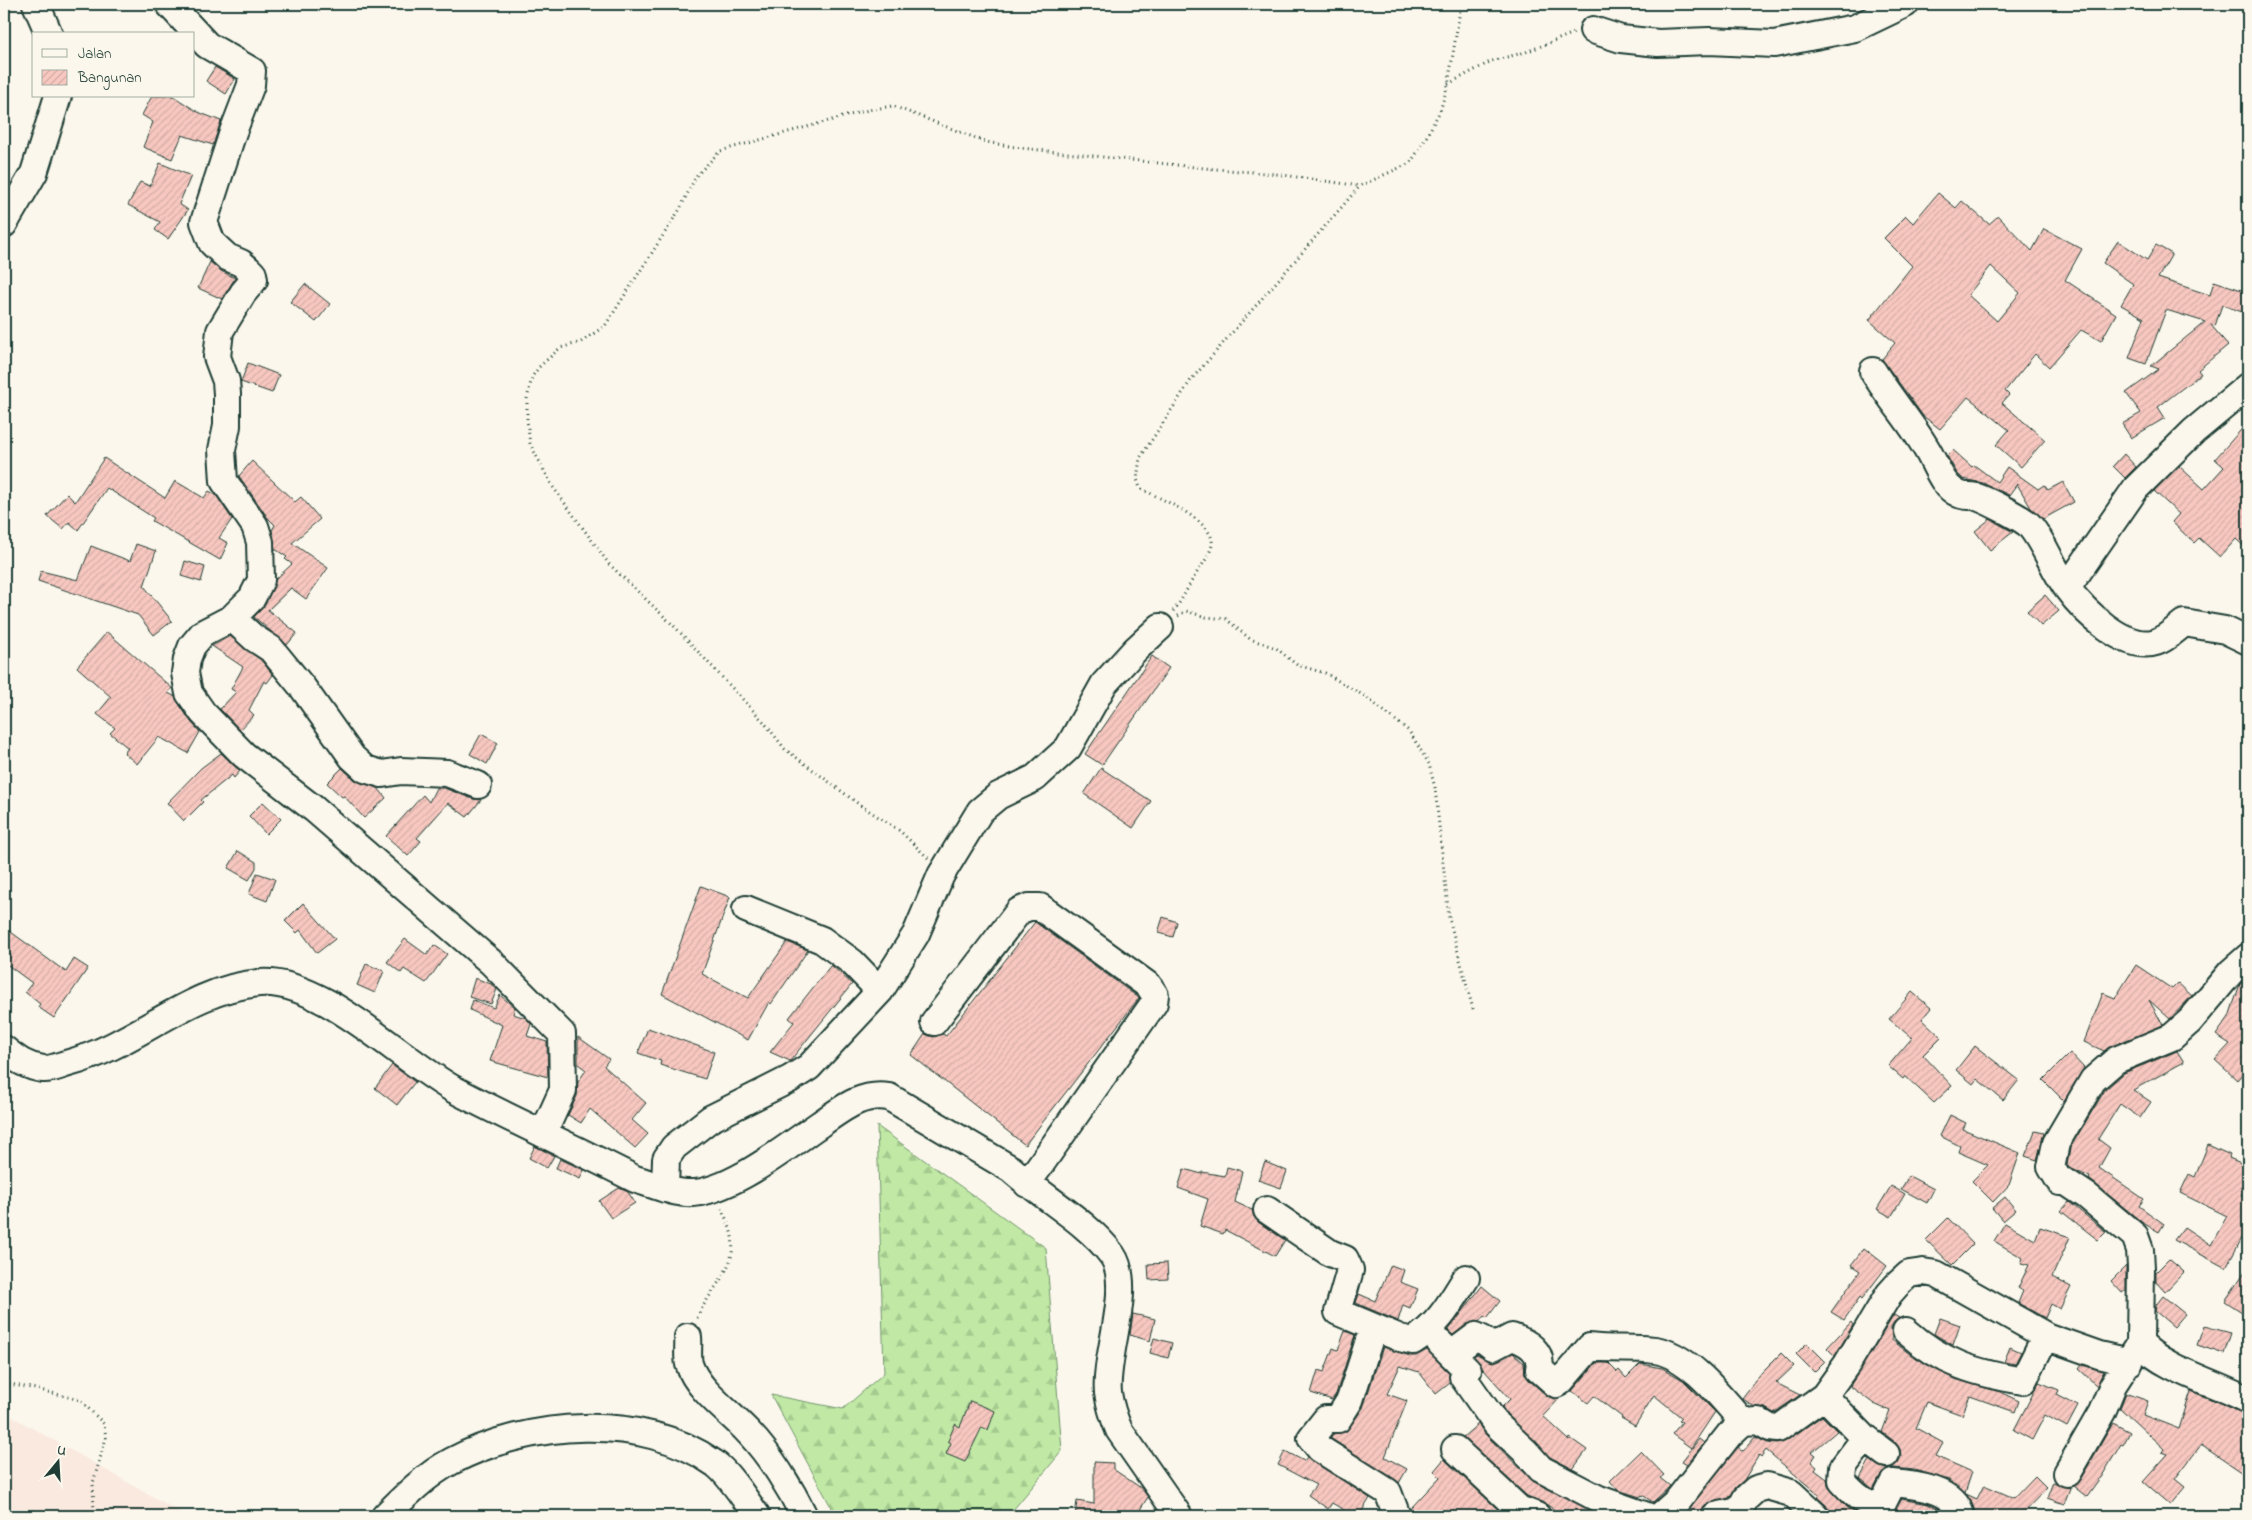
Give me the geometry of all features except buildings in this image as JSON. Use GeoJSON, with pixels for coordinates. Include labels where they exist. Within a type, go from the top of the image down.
{"type":"FeatureCollection","features":[{"type":"Feature","properties":{"kind":"street"},"geometry":{"type":"LineString","coordinates":[[36,4],[48,32]]}},
{"type":"Feature","properties":{"kind":"street"},"geometry":{"type":"LineString","coordinates":[[169,4],[195,32]]}},
{"type":"Feature","properties":{"kind":"street"},"geometry":{"type":"LineString","coordinates":[[1593,30],[1621,39],[1658,42],[1709,41],[1774,44],[1855,28],[1905,4]]}},
{"type":"Feature","properties":{"kind":"street"},"geometry":{"type":"LineString","coordinates":[[195,32],[207,45],[252,71],[251,85],[233,132],[204,222],[212,243],[227,257],[241,263],[248,269],[253,274],[254,280],[243,292],[220,331],[217,357],[226,381],[227,394],[227,426],[222,450],[224,482],[255,526],[260,542],[261,580],[252,598],[232,618],[203,633],[192,646],[187,659],[186,684],[193,701],[244,755],[314,810],[492,963],[562,1034],[563,1090],[543,1134]]}},
{"type":"Feature","properties":{"kind":"street"},"geometry":{"type":"LineString","coordinates":[[4,224],[34,173],[57,98]]}},
{"type":"Feature","properties":{"kind":"street"},"geometry":{"type":"LineString","coordinates":[[1873,372],[1887,394],[1911,422],[1940,477],[1958,494],[1976,497],[2020,517],[2030,526],[2067,588],[2098,620],[2117,635],[2138,642],[2156,642],[2184,623],[2218,628],[2248,641]]}},
{"type":"Feature","properties":{"kind":"street"},"geometry":{"type":"LineString","coordinates":[[2067,588],[2136,488],[2194,430],[2248,386]]}},
{"type":"Feature","properties":{"kind":"street"},"geometry":{"type":"LineString","coordinates":[[232,618],[254,638],[270,649],[303,688],[352,756],[365,769],[382,774],[401,771],[448,773],[478,785]]}},
{"type":"Feature","properties":{"kind":"street"},"geometry":{"type":"LineString","coordinates":[[665,1189],[666,1159],[674,1147],[710,1119],[790,1079],[809,1067],[880,991],[916,934],[941,875],[980,811],[998,796],[1035,778],[1068,748],[1104,684],[1134,650],[1160,627]]}},
{"type":"Feature","properties":{"kind":"street"},"geometry":{"type":"LineString","coordinates":[[934,1022],[1019,911],[1029,907],[1040,906],[1152,990],[1154,1003],[1027,1184]]}},
{"type":"Feature","properties":{"kind":"street"},"geometry":{"type":"LineString","coordinates":[[746,909],[822,940],[852,962],[880,991]]}},
{"type":"Feature","properties":{"kind":"street"},"geometry":{"type":"LineString","coordinates":[[2067,1473],[2102,1412],[2114,1385],[2135,1352],[2140,1250],[2131,1231],[2112,1219],[2087,1196],[2066,1182],[2060,1182],[2051,1167],[2056,1143],[2094,1080],[2116,1060],[2172,1037],[2190,1021],[2231,972],[2248,957]]}},
{"type":"Feature","properties":{"kind":"street"},"geometry":{"type":"LineString","coordinates":[[4,1049],[22,1064],[45,1069],[98,1054],[177,1010],[212,995],[260,982],[292,987],[325,1000],[453,1089],[635,1178],[665,1189],[687,1193],[710,1191],[748,1172],[851,1103],[879,1095],[888,1097],[1011,1169],[1027,1184],[1092,1233],[1113,1256],[1121,1278],[1108,1392],[1113,1415],[1119,1430],[1179,1516]]}},
{"type":"Feature","properties":{"kind":"street"},"geometry":{"type":"LineString","coordinates":[[1267,1210],[1330,1254],[1344,1259],[1350,1270],[1338,1312],[1374,1328],[1413,1341],[1428,1331],[1439,1320],[1466,1278]]}},
{"type":"Feature","properties":{"kind":"street"},"geometry":{"type":"LineString","coordinates":[[1660,1516],[1678,1501],[1729,1435],[1744,1422],[1758,1420],[1770,1428],[1778,1428],[1824,1396],[1847,1364],[1889,1294],[1909,1274],[1936,1274],[2048,1337],[2099,1355],[2148,1352],[2195,1377],[2226,1388],[2248,1400]]}},
{"type":"Feature","properties":{"kind":"street"},"geometry":{"type":"LineString","coordinates":[[1374,1328],[1350,1400],[1344,1411],[1338,1419],[1326,1419],[1311,1438],[1320,1449],[1388,1492],[1396,1516]]}},
{"type":"Feature","properties":{"kind":"street"},"geometry":{"type":"LineString","coordinates":[[1428,1331],[1468,1371],[1463,1377],[1496,1424],[1525,1450],[1541,1469],[1599,1499],[1647,1516]]}},
{"type":"Feature","properties":{"kind":"street"},"geometry":{"type":"LineString","coordinates":[[1906,1331],[1924,1347],[1948,1361],[2001,1377],[2023,1381],[2041,1345],[2048,1337]]}},
{"type":"Feature","properties":{"kind":"street"},"geometry":{"type":"LineString","coordinates":[[1452,1354],[1476,1336],[1493,1347],[1512,1337],[1521,1340],[1537,1351],[1540,1361],[1539,1369],[1556,1384],[1560,1382],[1590,1347],[1658,1350],[1683,1362],[1714,1389],[1744,1422]]}},
{"type":"Feature","properties":{"kind":"street"},"geometry":{"type":"LineString","coordinates":[[688,1337],[689,1363],[696,1378],[750,1434],[792,1492],[804,1516]]}},
{"type":"Feature","properties":{"kind":"street"},"geometry":{"type":"LineString","coordinates":[[1824,1396],[1865,1438],[1886,1454]]}},
{"type":"Feature","properties":{"kind":"street"},"geometry":{"type":"LineString","coordinates":[[385,1516],[412,1490],[451,1461],[506,1438],[588,1426],[643,1431],[686,1448],[715,1463],[757,1516]]}},
{"type":"Feature","properties":{"kind":"street"},"geometry":{"type":"LineString","coordinates":[[1865,1438],[1843,1467],[1842,1481],[1854,1494],[1875,1506],[1882,1505],[1893,1482],[1918,1485],[1944,1495],[1959,1508],[1961,1516]]}},
{"type":"Feature","properties":{"kind":"street"},"geometry":{"type":"LineString","coordinates":[[1456,1449],[1519,1509],[1537,1516]]}},
{"type":"Feature","properties":{"kind":"street"},"geometry":{"type":"LineString","coordinates":[[1715,1516],[1739,1511],[1746,1498],[1756,1489],[1767,1486],[1791,1493],[1816,1516]]}},
{"type":"Feature","properties":{"kind":"path"},"geometry":{"type":"LineString","coordinates":[[1160,627],[1183,600],[1203,564],[1212,544],[1211,535],[1199,521],[1140,488],[1138,479],[1140,458],[1191,380],[1360,186],[1410,163],[1440,111],[1448,85],[1461,4]]}},
{"type":"Feature","properties":{"kind":"path"},"geometry":{"type":"LineString","coordinates":[[1448,85],[1504,56],[1526,52],[1579,31],[1593,30]]}},
{"type":"Feature","properties":{"kind":"path"},"geometry":{"type":"LineString","coordinates":[[941,875],[924,853],[900,832],[860,805],[785,749],[763,720],[675,627],[609,564],[552,487],[530,444],[527,399],[532,377],[545,359],[560,348],[581,342],[605,326],[675,217],[696,176],[720,151],[868,110],[893,106],[986,142],[1021,148],[1276,174],[1360,186]]}},
{"type":"Feature","properties":{"kind":"path"},"geometry":{"type":"LineString","coordinates":[[1160,627],[1186,611],[1206,617],[1226,619],[1250,639],[1276,648],[1297,665],[1325,672],[1366,697],[1409,731],[1430,764],[1435,788],[1449,918],[1474,1013]]}},
{"type":"Feature","properties":{"kind":"path"},"geometry":{"type":"LineString","coordinates":[[688,1337],[700,1312],[719,1284],[731,1256],[732,1236],[724,1215],[710,1191]]}},
{"type":"Feature","properties":{"kind":"path"},"geometry":{"type":"LineString","coordinates":[[4,1383],[80,1400],[104,1424],[106,1438],[93,1483],[94,1516]]}},
{"type":"Feature","properties":{"kind":"shaded area"},"geometry":{"type":"Polygon","coordinates":[[[4,1412],[187,1516],[4,1516],[4,1412]]]}},
{"type":"Feature","properties":{"kind":"green space"},"geometry":{"type":"Polygon","coordinates":[[[877,1126],[1046,1248],[1062,1451],[1008,1516],[836,1516],[771,1395],[843,1409],[884,1373],[877,1126]]]}}]}
